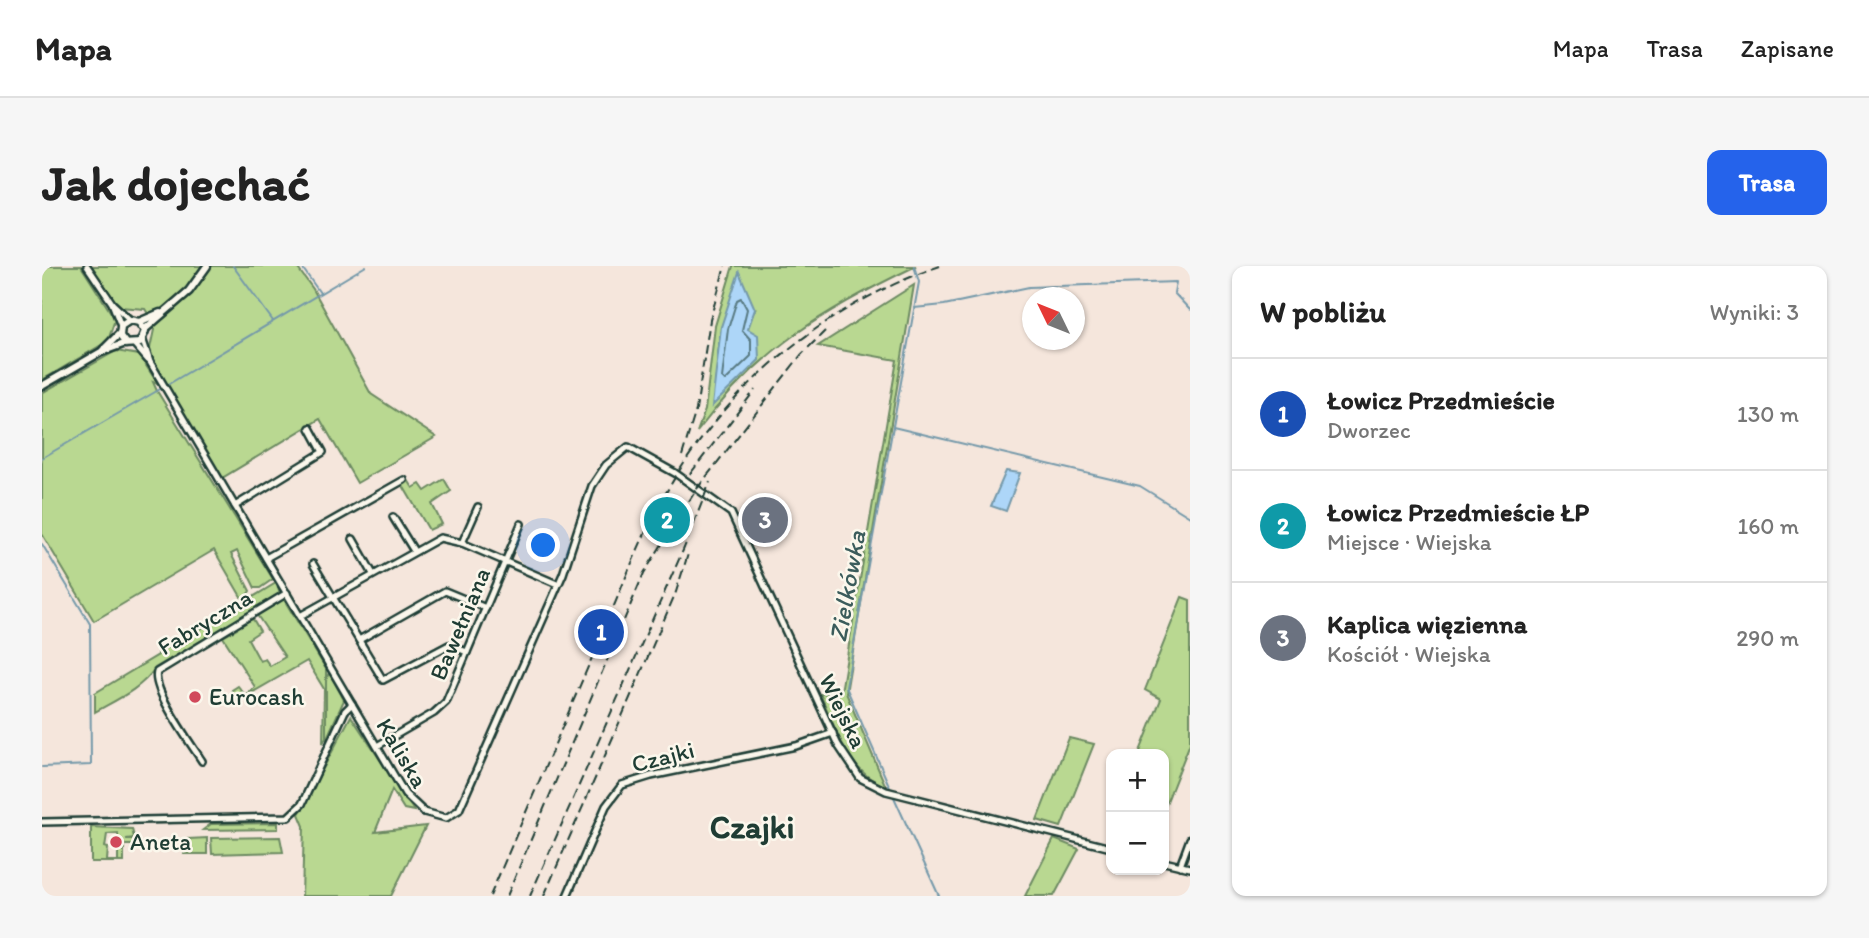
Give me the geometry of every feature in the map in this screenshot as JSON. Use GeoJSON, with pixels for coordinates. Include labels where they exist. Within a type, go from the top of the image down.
{"type":"FeatureCollection","features":[{"type":"Feature","properties":{"kind":"street"},"geometry":{"type":"LineString","coordinates":[[87,266],[112,303],[130,320],[139,322],[160,313]]}},
{"type":"Feature","properties":{"kind":"street"},"geometry":{"type":"LineString","coordinates":[[42,386],[101,352],[143,341],[145,329],[160,313],[194,286],[207,266]]}},
{"type":"Feature","properties":{"kind":"street"},"geometry":{"type":"LineString","coordinates":[[101,352],[119,334],[121,326],[112,303]]}},
{"type":"Feature","properties":{"kind":"street"},"geometry":{"type":"LineString","coordinates":[[121,326],[130,320]]}},
{"type":"Feature","properties":{"kind":"street"},"geometry":{"type":"LineString","coordinates":[[139,322],[145,329]]}},
{"type":"Feature","properties":{"kind":"street"},"geometry":{"type":"LineString","coordinates":[[119,334],[126,344]]}},
{"type":"Feature","properties":{"kind":"street","name":"Kaliska"},"geometry":{"type":"LineString","coordinates":[[143,341],[150,362]]}},
{"type":"Feature","properties":{"kind":"street","name":"Kaliska"},"geometry":{"type":"LineString","coordinates":[[135,345],[162,381],[414,806],[442,818],[456,813],[557,584],[592,486],[606,465],[628,447]]}},
{"type":"Feature","properties":{"kind":"street"},"geometry":{"type":"LineString","coordinates":[[235,506],[323,452],[310,428]]}},
{"type":"Feature","properties":{"kind":"street","name":"Wiejska"},"geometry":{"type":"LineString","coordinates":[[628,447],[675,473],[731,513],[833,733],[847,761],[860,778],[886,791],[1106,847]]}},
{"type":"Feature","properties":{"kind":"street"},"geometry":{"type":"LineString","coordinates":[[266,558],[404,480]]}},
{"type":"Feature","properties":{"kind":"street"},"geometry":{"type":"LineString","coordinates":[[462,543],[478,507]]}},
{"type":"Feature","properties":{"kind":"street"},"geometry":{"type":"LineString","coordinates":[[393,517],[414,551]]}},
{"type":"Feature","properties":{"kind":"street","name":"Bawełniana"},"geometry":{"type":"LineString","coordinates":[[377,747],[441,708],[521,524]]}},
{"type":"Feature","properties":{"kind":"street"},"geometry":{"type":"LineString","coordinates":[[300,616],[440,538],[462,543],[557,584]]}},
{"type":"Feature","properties":{"kind":"street"},"geometry":{"type":"LineString","coordinates":[[353,539],[373,574]]}},
{"type":"Feature","properties":{"kind":"street"},"geometry":{"type":"LineString","coordinates":[[313,564],[383,680],[449,645],[467,652]]}},
{"type":"Feature","properties":{"kind":"street"},"geometry":{"type":"LineString","coordinates":[[359,640],[445,591],[486,607]]}},
{"type":"Feature","properties":{"kind":"street","name":"Fabryczna"},"geometry":{"type":"LineString","coordinates":[[202,761],[161,694],[155,682],[157,672],[287,593]]}},
{"type":"Feature","properties":{"kind":"street"},"geometry":{"type":"LineString","coordinates":[[42,822],[278,820],[293,814],[302,804],[345,711],[352,704]]}},
{"type":"Feature","properties":{"kind":"street","name":"Czajki"},"geometry":{"type":"LineString","coordinates":[[567,896],[606,806],[622,785],[651,776],[796,746],[833,733]]}},
{"type":"Feature","properties":{"kind":"street"},"geometry":{"type":"LineString","coordinates":[[1180,866],[1190,839]]}},
{"type":"Feature","properties":{"kind":"street"},"geometry":{"type":"LineString","coordinates":[[1169,863],[1190,868]]}},
{"type":"Feature","properties":{"kind":"green space"},"geometry":{"type":"Polygon","coordinates":[[[42,266],[81,266],[115,319],[108,341],[42,380],[42,266]]]}},
{"type":"Feature","properties":{"kind":"green space"},"geometry":{"type":"Polygon","coordinates":[[[90,266],[296,266],[313,289],[371,394],[436,437],[357,483],[320,419],[222,478],[149,353],[155,325],[145,309],[119,307],[90,266]]]}},
{"type":"Feature","properties":{"kind":"green space"},"geometry":{"type":"Polygon","coordinates":[[[733,266],[916,266],[852,299],[796,334],[745,377],[697,432],[705,410],[715,326],[733,266]],[[755,309],[721,327],[713,405],[755,309]]]}},
{"type":"Feature","properties":{"kind":"green space"},"geometry":{"type":"Polygon","coordinates":[[[914,285],[846,693],[886,787],[872,780],[852,760],[820,694],[841,692],[897,360],[818,346],[914,285]]]}},
{"type":"Feature","properties":{"kind":"green space"},"geometry":{"type":"Polygon","coordinates":[[[116,351],[139,355],[158,384],[153,382],[157,391],[273,579],[260,588],[255,588],[237,551],[231,554],[250,591],[243,600],[214,550],[94,621],[42,534],[42,393],[116,351]]]}},
{"type":"Feature","properties":{"kind":"green space"},"geometry":{"type":"Polygon","coordinates":[[[444,479],[451,491],[432,504],[442,524],[429,530],[402,484],[408,480],[413,488],[420,484],[425,491],[444,479]]]}},
{"type":"Feature","properties":{"kind":"green space"},"geometry":{"type":"Polygon","coordinates":[[[276,583],[280,594],[155,668],[121,698],[95,712],[95,693],[158,655],[159,650],[174,645],[276,583]]]}},
{"type":"Feature","properties":{"kind":"green space"},"geometry":{"type":"Polygon","coordinates":[[[1182,597],[1190,600],[1190,743],[1169,796],[1169,749],[1141,749],[1161,699],[1145,690],[1182,597]]]}},
{"type":"Feature","properties":{"kind":"green space"},"geometry":{"type":"Polygon","coordinates":[[[283,598],[326,669],[326,737],[323,743],[324,689],[307,661],[234,703],[230,696],[232,690],[238,686],[246,696],[255,687],[223,637],[237,629],[236,625],[253,619],[260,631],[248,639],[260,661],[265,659],[270,666],[285,657],[257,615],[283,598]]]}},
{"type":"Feature","properties":{"kind":"green space"},"geometry":{"type":"Polygon","coordinates":[[[329,672],[344,700],[326,740],[326,681],[329,672]]]}},
{"type":"Feature","properties":{"kind":"green space"},"geometry":{"type":"Polygon","coordinates":[[[351,716],[414,811],[404,809],[392,790],[375,832],[426,826],[391,896],[302,896],[304,826],[299,814],[351,716]]]}},
{"type":"Feature","properties":{"kind":"green space"},"geometry":{"type":"Polygon","coordinates":[[[1069,738],[1094,744],[1061,827],[1037,820],[1069,738]]]}},
{"type":"Feature","properties":{"kind":"green space"},"geometry":{"type":"Polygon","coordinates":[[[278,823],[278,829],[203,830],[211,824],[278,823]]]}},
{"type":"Feature","properties":{"kind":"green space"},"geometry":{"type":"Polygon","coordinates":[[[91,827],[132,829],[134,838],[126,839],[134,839],[134,845],[118,845],[118,833],[107,834],[107,861],[118,861],[118,847],[124,848],[124,862],[91,862],[91,827]]]}},
{"type":"Feature","properties":{"kind":"green space"},"geometry":{"type":"Polygon","coordinates":[[[280,837],[283,852],[212,854],[211,838],[280,837]]]}},
{"type":"Feature","properties":{"kind":"green space"},"geometry":{"type":"Polygon","coordinates":[[[207,838],[207,854],[184,854],[184,844],[188,839],[207,838]]]}},
{"type":"Feature","properties":{"kind":"green space"},"geometry":{"type":"Polygon","coordinates":[[[1054,839],[1079,849],[1054,896],[1025,896],[1054,839]]]}},
{"type":"Feature","properties":{"kind":"water"},"geometry":{"type":"Polygon","coordinates":[[[739,272],[755,309],[748,329],[758,335],[759,360],[712,406],[721,327],[739,272]]]}},
{"type":"Feature","properties":{"kind":"water"},"geometry":{"type":"Polygon","coordinates":[[[1006,471],[1020,473],[1006,511],[991,506],[1006,471]]]}},
{"type":"Feature","properties":{"kind":"waterway"},"geometry":{"type":"LineString","coordinates":[[233,266],[273,321]]}},
{"type":"Feature","properties":{"kind":"waterway"},"geometry":{"type":"LineString","coordinates":[[301,266],[320,293]]}},
{"type":"Feature","properties":{"kind":"waterway"},"geometry":{"type":"LineString","coordinates":[[167,385],[366,266]]}},
{"type":"Feature","properties":{"kind":"waterway","name":"Zielkówka"},"geometry":{"type":"LineString","coordinates":[[891,790],[846,687],[919,282],[914,266]]}},
{"type":"Feature","properties":{"kind":"waterway"},"geometry":{"type":"LineString","coordinates":[[914,308],[944,305],[1029,287],[1176,282],[1174,293],[1190,310]]}},
{"type":"Feature","properties":{"kind":"waterway"},"geometry":{"type":"LineString","coordinates":[[42,458],[162,388]]}},
{"type":"Feature","properties":{"kind":"waterway"},"geometry":{"type":"LineString","coordinates":[[893,427],[1140,486],[1190,517]]}},
{"type":"Feature","properties":{"kind":"waterway"},"geometry":{"type":"LineString","coordinates":[[42,544],[90,624],[91,765],[42,767]]}},
{"type":"Feature","properties":{"kind":"waterway","name":"Zielkówka"},"geometry":{"type":"LineString","coordinates":[[893,795],[939,896]]}},
{"type":"Feature","properties":{"kind":"railway"},"geometry":{"type":"LineString","coordinates":[[682,456],[696,410],[710,320],[725,266]]}},
{"type":"Feature","properties":{"kind":"railway"},"geometry":{"type":"LineString","coordinates":[[490,896],[645,534],[677,474],[705,434],[737,397],[772,363],[810,333],[894,284],[940,266]]}},
{"type":"Feature","properties":{"kind":"railway"},"geometry":{"type":"LineString","coordinates":[[507,896],[644,573],[696,490],[801,355],[825,331]]}},
{"type":"Feature","properties":{"kind":"railway"},"geometry":{"type":"LineString","coordinates":[[690,474],[755,390]]}},
{"type":"Feature","properties":{"kind":"railway"},"geometry":{"type":"LineString","coordinates":[[530,896],[684,548],[710,482]]}},
{"type":"Feature","properties":{"kind":"railway"},"geometry":{"type":"LineString","coordinates":[[544,896],[676,592],[688,554]]}},
{"type":"Feature","properties":{"kind":"place","name":"Łowicz Przedmieście ŁP"},"geometry":{"type":"Point","coordinates":[667,520]}},
{"type":"Feature","properties":{"kind":"place","name":"Kaplica więzienna"},"geometry":{"type":"Point","coordinates":[765,520]}},
{"type":"Feature","properties":{"kind":"place","name":"Łowicz Przedmieście"},"geometry":{"type":"Point","coordinates":[601,632]}},
{"type":"Feature","properties":{"kind":"place","name":"Eurocash"},"geometry":{"type":"Point","coordinates":[195,697]}},
{"type":"Feature","properties":{"kind":"place","name":"Aneta"},"geometry":{"type":"Point","coordinates":[116,842]}},
{"type":"Feature","properties":{"kind":"district","name":"Czajki"},"geometry":{"type":"Point","coordinates":[752,827]}}]}
